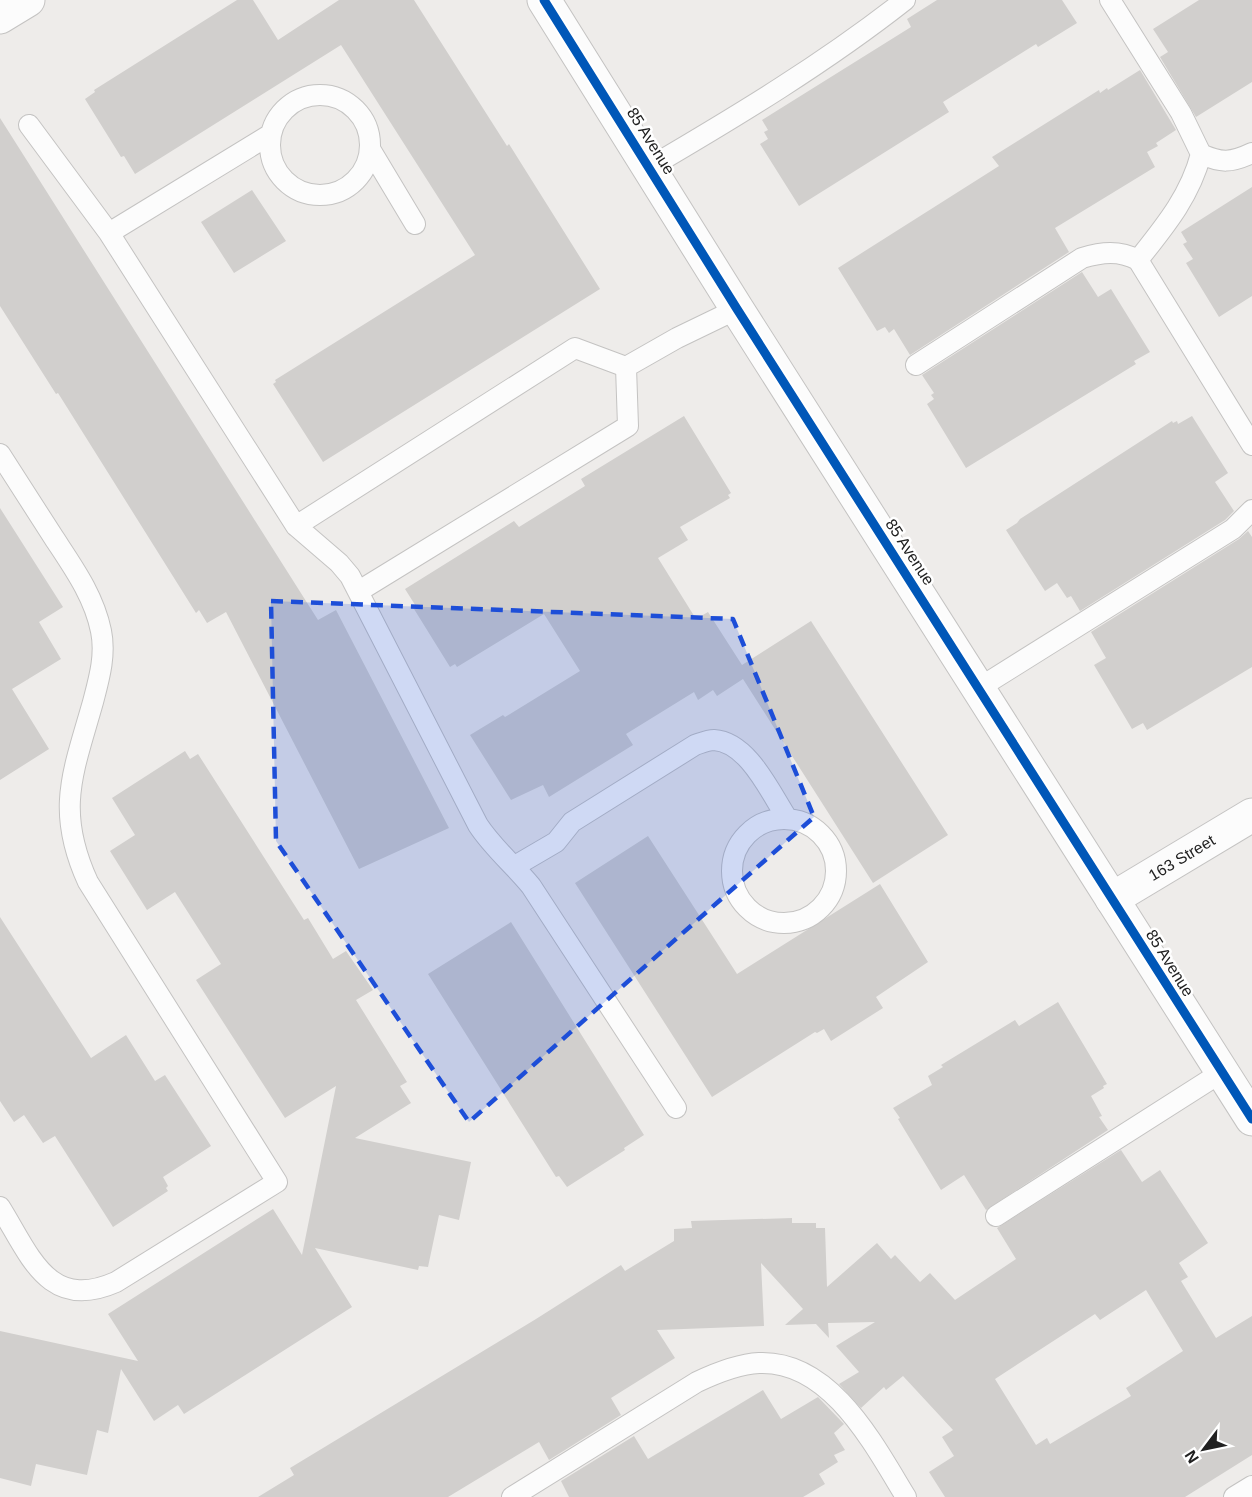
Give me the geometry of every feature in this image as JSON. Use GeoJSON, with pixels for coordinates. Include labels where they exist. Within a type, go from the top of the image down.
{"type":"FeatureCollection","features":[{"type":"Feature","properties":{"kind":"street"},"geometry":{"type":"LineString","coordinates":[[0,17],[28,0]]}},
{"type":"Feature","properties":{"kind":"street","name":"85 Avenue"},"geometry":{"type":"LineString","coordinates":[[544,0],[737,309],[1252,1119]]}},
{"type":"Feature","properties":{"kind":"street","name":"163 Street"},"geometry":{"type":"LineString","coordinates":[[1112,899],[1252,815]]}},
{"type":"Feature","properties":{"kind":"lane"},"geometry":{"type":"LineString","coordinates":[[650,167],[765,98],[828,56],[904,0]]}},
{"type":"Feature","properties":{"kind":"lane"},"geometry":{"type":"LineString","coordinates":[[1110,0],[1181,113],[1201,154],[1216,161],[1230,161],[1252,153]]}},
{"type":"Feature","properties":{"kind":"lane"},"geometry":{"type":"LineString","coordinates":[[319,95],[335,97],[350,105],[361,117],[368,132],[370,149],[366,165],[357,178],[344,189],[329,195],[313,195],[297,189],[284,180],[275,166],[270,150],[271,134],[277,118],[288,106],[302,98],[319,95]]}},
{"type":"Feature","properties":{"kind":"lane"},"geometry":{"type":"LineString","coordinates":[[29,125],[109,233],[296,526],[339,563],[350,576],[478,825],[531,886],[676,1108]]}},
{"type":"Feature","properties":{"kind":"lane"},"geometry":{"type":"LineString","coordinates":[[109,233],[271,134]]}},
{"type":"Feature","properties":{"kind":"lane"},"geometry":{"type":"LineString","coordinates":[[370,149],[415,224]]}},
{"type":"Feature","properties":{"kind":"lane"},"geometry":{"type":"LineString","coordinates":[[1138,260],[1184,200],[1201,154]]}},
{"type":"Feature","properties":{"kind":"lane"},"geometry":{"type":"LineString","coordinates":[[916,365],[1082,258],[1108,252],[1128,255],[1138,260],[1252,445]]}},
{"type":"Feature","properties":{"kind":"lane"},"geometry":{"type":"LineString","coordinates":[[626,367],[677,338],[737,309]]}},
{"type":"Feature","properties":{"kind":"lane"},"geometry":{"type":"LineString","coordinates":[[296,526],[575,348],[626,367]]}},
{"type":"Feature","properties":{"kind":"lane"},"geometry":{"type":"LineString","coordinates":[[359,591],[628,426],[626,367]]}},
{"type":"Feature","properties":{"kind":"lane"},"geometry":{"type":"LineString","coordinates":[[0,454],[80,578],[101,630],[103,657],[80,742],[69,798],[71,834],[81,867],[88,882],[277,1182],[116,1282],[85,1291],[63,1288],[45,1275],[0,1207]]}},
{"type":"Feature","properties":{"kind":"lane"},"geometry":{"type":"LineString","coordinates":[[979,688],[1233,529],[1252,510]]}},
{"type":"Feature","properties":{"kind":"lane"},"geometry":{"type":"LineString","coordinates":[[515,866],[556,842],[572,822],[695,745],[711,740],[726,742],[738,748],[749,760],[787,818],[804,822],[819,831],[830,845],[836,861],[836,879],[830,896],[820,909],[805,919],[788,923],[771,921],[754,915],[742,902],[734,887],[731,870],[734,854],[742,838],[754,827],[770,820],[787,818]]}},
{"type":"Feature","properties":{"kind":"lane"},"geometry":{"type":"LineString","coordinates":[[996,1216],[1222,1072]]}},
{"type":"Feature","properties":{"kind":"lane"},"geometry":{"type":"LineString","coordinates":[[512,1497],[697,1382],[718,1372],[758,1363],[780,1365],[801,1374],[822,1385],[841,1402],[866,1433],[906,1497]]}},
{"type":"Feature","properties":{"kind":"lane"},"geometry":{"type":"LineString","coordinates":[[1234,1497],[1252,1486]]}},
{"type":"Feature","properties":{"kind":"highlighted area"},"geometry":{"type":"Polygon","coordinates":[[[271,601],[733,619],[814,817],[469,1122],[276,841],[271,601]]]}},
{"type":"Feature","properties":{"kind":"building"},"geometry":{"type":"Polygon","coordinates":[[[237,0],[253,0],[278,40],[339,0],[414,0],[507,146],[509,144],[600,289],[323,462],[273,384],[275,380],[475,255],[341,45],[135,174],[124,156],[121,157],[85,99],[95,92],[94,90],[237,0]]]}},
{"type":"Feature","properties":{"kind":"building"},"geometry":{"type":"Polygon","coordinates":[[[937,0],[1062,0],[1077,23],[1038,47],[1036,44],[943,102],[949,112],[799,206],[760,144],[768,139],[764,132],[768,130],[762,120],[911,27],[907,19],[937,0]]]}},
{"type":"Feature","properties":{"kind":"building"},"geometry":{"type":"Polygon","coordinates":[[[1199,0],[1252,0],[1252,82],[1196,117],[1160,57],[1168,52],[1153,29],[1199,0]]]}},
{"type":"Feature","properties":{"kind":"building"},"geometry":{"type":"Polygon","coordinates":[[[1140,70],[1176,130],[1156,143],[1158,146],[1147,152],[1155,167],[1055,228],[1069,252],[910,355],[894,329],[889,333],[885,327],[877,331],[838,268],[999,166],[992,157],[1099,90],[1100,93],[1107,88],[1108,90],[1140,70]]]}},
{"type":"Feature","properties":{"kind":"building"},"geometry":{"type":"Polygon","coordinates":[[[0,118],[318,620],[336,610],[449,828],[359,869],[226,612],[207,623],[199,610],[196,613],[58,393],[56,394],[0,306],[0,118]]]}},
{"type":"Feature","properties":{"kind":"building"},"geometry":{"type":"Polygon","coordinates":[[[1252,187],[1252,296],[1219,317],[1186,263],[1193,259],[1183,244],[1187,242],[1181,232],[1252,187]]]}},
{"type":"Feature","properties":{"kind":"building"},"geometry":{"type":"Polygon","coordinates":[[[252,190],[286,241],[234,273],[201,222],[252,190]]]}},
{"type":"Feature","properties":{"kind":"building"},"geometry":{"type":"Polygon","coordinates":[[[1082,272],[1098,297],[1111,289],[1150,352],[1134,361],[1136,364],[966,468],[927,404],[934,399],[931,395],[934,393],[922,375],[1082,272]]]}},
{"type":"Feature","properties":{"kind":"building"},"geometry":{"type":"Polygon","coordinates":[[[684,416],[731,493],[728,495],[730,498],[680,527],[688,540],[658,558],[696,619],[708,612],[742,665],[811,621],[948,835],[873,883],[743,679],[717,696],[713,690],[698,700],[694,692],[626,734],[633,745],[549,797],[543,785],[511,800],[470,735],[503,715],[505,717],[580,671],[544,614],[457,667],[455,664],[450,667],[414,609],[417,608],[405,589],[514,521],[519,527],[585,486],[581,479],[684,416]]]}},
{"type":"Feature","properties":{"kind":"building"},"geometry":{"type":"Polygon","coordinates":[[[1192,416],[1228,473],[1215,482],[1234,511],[1225,520],[1080,611],[1071,596],[1067,598],[1057,583],[1045,591],[1006,530],[1172,421],[1173,423],[1177,421],[1178,424],[1192,416]]]}},
{"type":"Feature","properties":{"kind":"building"},"geometry":{"type":"Polygon","coordinates":[[[0,508],[63,607],[39,622],[61,659],[12,689],[49,749],[0,780],[0,508]]]}},
{"type":"Feature","properties":{"kind":"building"},"geometry":{"type":"Polygon","coordinates":[[[1248,531],[1252,537],[1252,667],[1147,730],[1143,723],[1132,729],[1094,665],[1106,658],[1091,632],[1239,539],[1248,531]]]}},
{"type":"Feature","properties":{"kind":"building"},"geometry":{"type":"Polygon","coordinates":[[[185,751],[190,759],[198,754],[304,920],[308,918],[333,959],[346,951],[373,990],[356,1000],[407,1082],[400,1086],[411,1103],[355,1138],[471,1162],[459,1220],[439,1215],[428,1267],[419,1266],[418,1270],[315,1248],[352,1307],[184,1414],[178,1405],[154,1421],[121,1369],[108,1433],[97,1430],[87,1475],[36,1464],[31,1486],[0,1478],[0,1331],[138,1361],[108,1314],[273,1209],[302,1255],[336,1086],[285,1118],[196,980],[221,964],[175,892],[147,910],[110,851],[135,835],[112,798],[185,751]]]}},
{"type":"Feature","properties":{"kind":"building"},"geometry":{"type":"Polygon","coordinates":[[[648,836],[737,974],[880,884],[928,962],[876,997],[883,1008],[831,1041],[824,1029],[815,1032],[712,1097],[575,883],[648,836]]]}},
{"type":"Feature","properties":{"kind":"building"},"geometry":{"type":"Polygon","coordinates":[[[0,917],[91,1058],[126,1035],[155,1081],[165,1075],[211,1146],[163,1177],[168,1191],[113,1227],[55,1136],[43,1143],[24,1115],[14,1122],[0,1101],[0,917]]]}},
{"type":"Feature","properties":{"kind":"building"},"geometry":{"type":"Polygon","coordinates":[[[511,922],[644,1135],[567,1187],[559,1176],[556,1177],[428,974],[511,922]]]}},
{"type":"Feature","properties":{"kind":"building"},"geometry":{"type":"Polygon","coordinates":[[[1058,1002],[1107,1084],[1091,1096],[1102,1116],[1099,1117],[1108,1130],[986,1210],[964,1175],[941,1190],[893,1108],[932,1085],[928,1076],[943,1067],[941,1065],[1015,1020],[1019,1026],[1058,1002]]]}},
{"type":"Feature","properties":{"kind":"building"},"geometry":{"type":"Polygon","coordinates":[[[1121,1150],[1142,1182],[1160,1170],[1208,1243],[1179,1263],[1188,1277],[1181,1281],[1216,1338],[1252,1316],[1252,1455],[1185,1497],[945,1497],[929,1472],[954,1456],[942,1437],[953,1430],[903,1376],[886,1390],[884,1387],[861,1408],[839,1384],[859,1372],[836,1346],[875,1322],[828,1323],[829,1338],[816,1324],[785,1325],[803,1309],[761,1263],[764,1326],[657,1330],[675,1358],[611,1398],[621,1415],[549,1460],[539,1442],[448,1497],[258,1497],[294,1475],[290,1468],[621,1265],[625,1271],[674,1241],[674,1229],[692,1228],[691,1221],[792,1218],[792,1223],[816,1223],[816,1228],[825,1228],[827,1287],[877,1243],[891,1259],[895,1255],[920,1282],[930,1273],[955,1300],[1016,1259],[997,1228],[1121,1150]],[[1146,1290],[1100,1320],[1095,1314],[995,1379],[1036,1445],[1047,1438],[1050,1444],[1131,1396],[1126,1388],[1183,1351],[1146,1290]]]}},
{"type":"Feature","properties":{"kind":"building"},"geometry":{"type":"Polygon","coordinates":[[[763,1390],[781,1419],[818,1397],[844,1424],[834,1433],[845,1450],[834,1455],[838,1462],[819,1474],[825,1484],[803,1497],[569,1497],[561,1481],[634,1436],[648,1459],[763,1390]]]}},
{"type":"Feature","properties":{"kind":"cycle path"},"geometry":{"type":"LineString","coordinates":[[544,0],[737,309],[1252,1119]]}}]}
